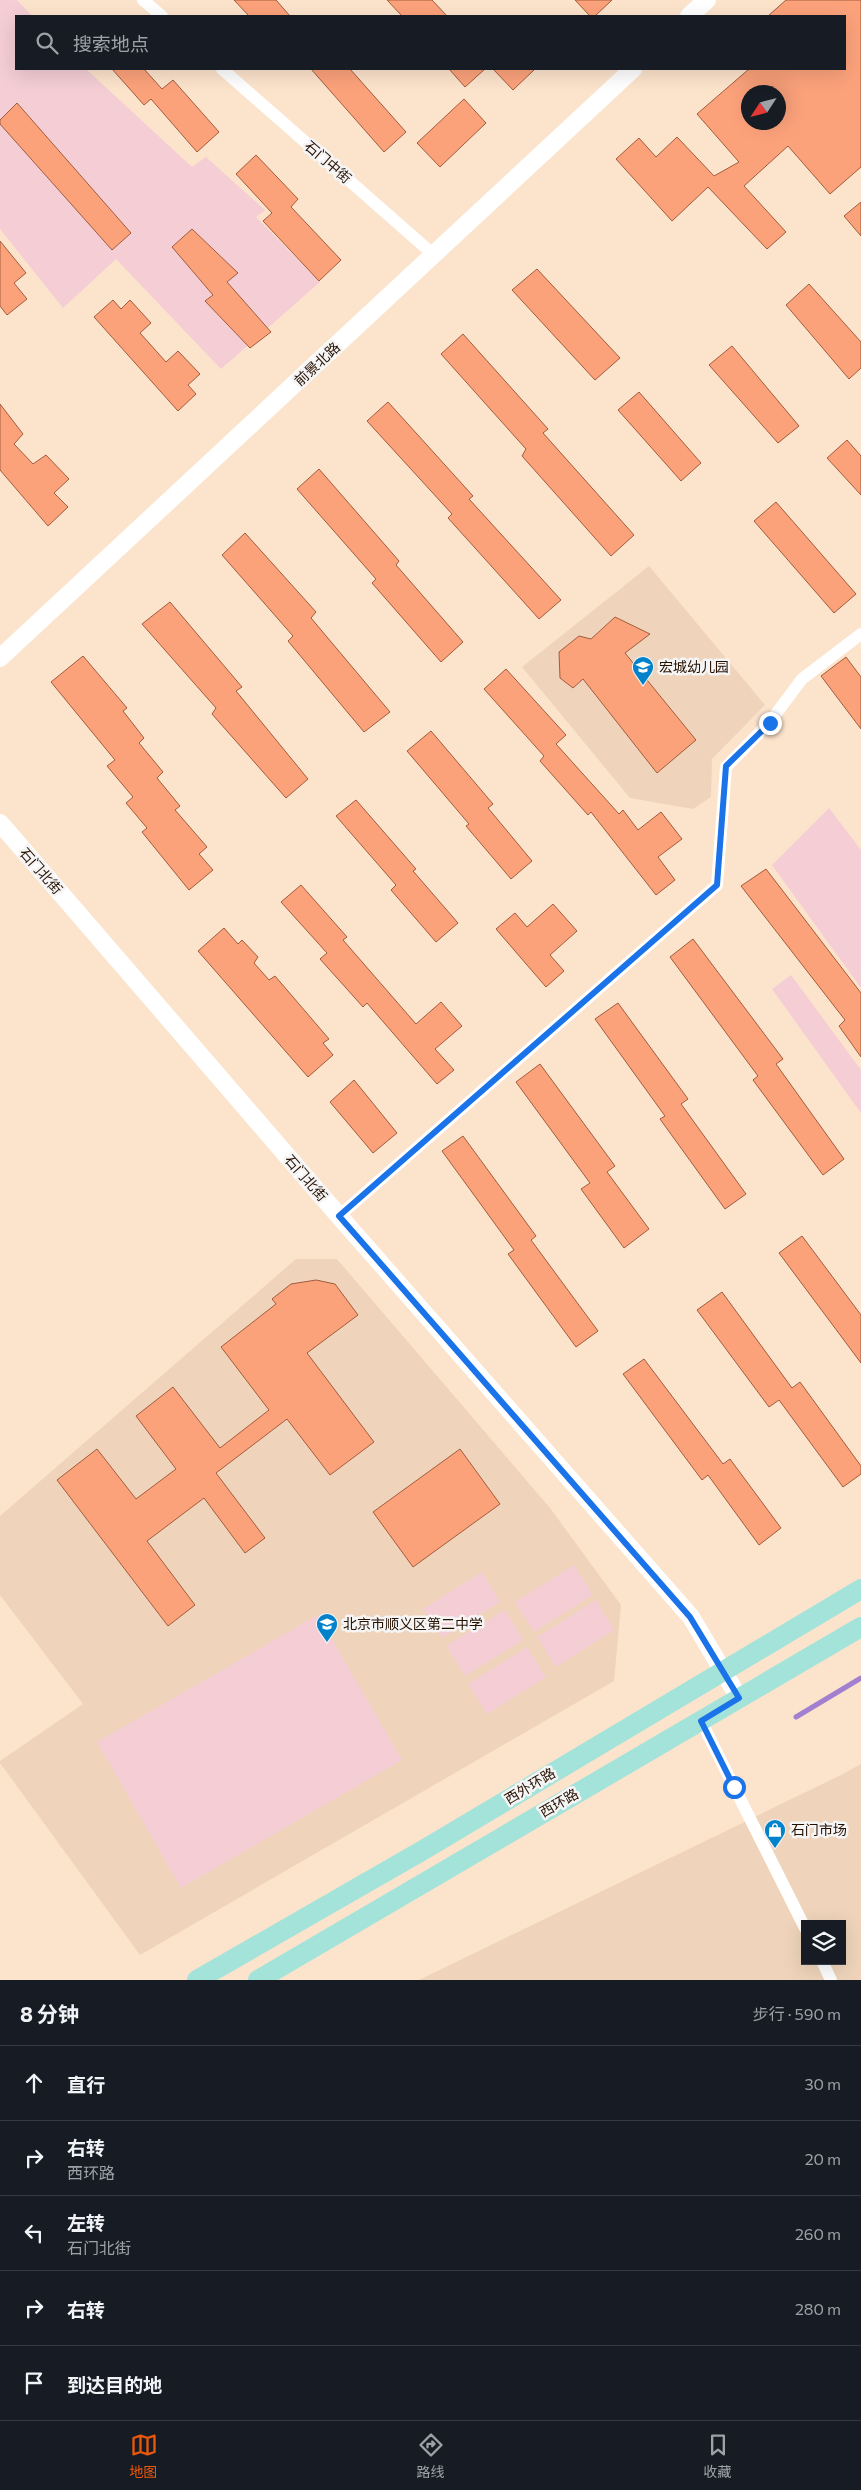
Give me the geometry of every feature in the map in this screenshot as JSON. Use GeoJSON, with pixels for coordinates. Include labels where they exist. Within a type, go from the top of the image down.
{"type":"FeatureCollection","features":[{"type":"Feature","properties":{"kind":"main road","name":"西外环路"},"geometry":{"type":"LineString","coordinates":[[196,1980],[424,1849],[861,1589]]}},
{"type":"Feature","properties":{"kind":"main road","name":"西环路"},"geometry":{"type":"LineString","coordinates":[[258,1980],[861,1628]]}},
{"type":"Feature","properties":{"kind":"street"},"geometry":{"type":"LineString","coordinates":[[143,0],[161,15]]}},
{"type":"Feature","properties":{"kind":"street"},"geometry":{"type":"LineString","coordinates":[[691,15],[707,0]]}},
{"type":"Feature","properties":{"kind":"street","name":"石门中街"},"geometry":{"type":"LineString","coordinates":[[223,70],[434,255]]}},
{"type":"Feature","properties":{"kind":"street","name":"前景北路"},"geometry":{"type":"LineString","coordinates":[[0,658],[632,70]]}},
{"type":"Feature","properties":{"kind":"street"},"geometry":{"type":"LineString","coordinates":[[339,1216],[717,885],[726,766],[770,723],[802,679],[861,634]]}},
{"type":"Feature","properties":{"kind":"street","name":"石门北街"},"geometry":{"type":"LineString","coordinates":[[0,824],[339,1216],[690,1617],[724,1670],[739,1698]]}},
{"type":"Feature","properties":{"kind":"street"},"geometry":{"type":"LineString","coordinates":[[701,1721],[801,1920]]}},
{"type":"Feature","properties":{"kind":"street"},"geometry":{"type":"LineString","coordinates":[[824,1965],[831,1980]]}},
{"type":"Feature","properties":{"kind":"shaded area"},"geometry":{"type":"Polygon","coordinates":[[[0,0],[17,0],[31,15],[15,15],[15,70],[87,70],[192,167],[206,157],[265,210],[256,217],[320,282],[221,369],[116,259],[63,308],[0,229],[0,0]]]}},
{"type":"Feature","properties":{"kind":"shaded area","name":"宏城幼儿园"},"geometry":{"type":"Polygon","coordinates":[[[649,566],[765,705],[712,759],[711,797],[693,809],[630,798],[522,667],[649,566]]]}},
{"type":"Feature","properties":{"kind":"shaded area"},"geometry":{"type":"Polygon","coordinates":[[[829,808],[861,850],[861,988],[772,865],[829,808]]]}},
{"type":"Feature","properties":{"kind":"shaded area"},"geometry":{"type":"Polygon","coordinates":[[[791,975],[861,1070],[861,1113],[772,989],[791,975]]]}},
{"type":"Feature","properties":{"kind":"shaded area","name":"北京市顺义区第二中学"},"geometry":{"type":"Polygon","coordinates":[[[296,1259],[337,1259],[550,1508],[621,1605],[614,1681],[140,1955],[0,1763],[0,1761],[83,1704],[0,1595],[0,1516],[296,1259]]]}},
{"type":"Feature","properties":{"kind":"shaded area"},"geometry":{"type":"Polygon","coordinates":[[[574,1565],[593,1595],[534,1632],[515,1602],[574,1565]]]}},
{"type":"Feature","properties":{"kind":"shaded area"},"geometry":{"type":"Polygon","coordinates":[[[482,1572],[500,1602],[442,1638],[423,1609],[482,1572]]]}},
{"type":"Feature","properties":{"kind":"shaded area"},"geometry":{"type":"Polygon","coordinates":[[[596,1600],[614,1630],[556,1667],[537,1637],[596,1600]]]}},
{"type":"Feature","properties":{"kind":"shaded area"},"geometry":{"type":"Polygon","coordinates":[[[505,1610],[523,1640],[465,1676],[446,1646],[505,1610]]]}},
{"type":"Feature","properties":{"kind":"shaded area"},"geometry":{"type":"Polygon","coordinates":[[[318,1615],[402,1760],[181,1888],[97,1742],[318,1615]]]}},
{"type":"Feature","properties":{"kind":"shaded area"},"geometry":{"type":"Polygon","coordinates":[[[527,1647],[546,1677],[487,1714],[468,1684],[527,1647]]]}},
{"type":"Feature","properties":{"kind":"shaded area","name":"石门市场"},"geometry":{"type":"Polygon","coordinates":[[[861,1764],[861,1980],[419,1980],[843,1774],[861,1764]]]}},
{"type":"Feature","properties":{"kind":"building"},"geometry":{"type":"Polygon","coordinates":[[[234,0],[276,0],[289,15],[248,15],[234,0]]]}},
{"type":"Feature","properties":{"kind":"building"},"geometry":{"type":"Polygon","coordinates":[[[387,0],[432,0],[446,15],[401,15],[387,0]]]}},
{"type":"Feature","properties":{"kind":"building"},"geometry":{"type":"Polygon","coordinates":[[[575,0],[612,0],[596,15],[589,15],[575,0]]]}},
{"type":"Feature","properties":{"kind":"building"},"geometry":{"type":"Polygon","coordinates":[[[786,0],[861,0],[861,167],[830,194],[788,146],[744,186],[786,232],[767,249],[708,187],[672,221],[616,159],[639,138],[656,157],[677,137],[714,176],[739,162],[697,114],[748,70],[846,70],[846,15],[769,15],[786,0]]]}},
{"type":"Feature","properties":{"kind":"building"},"geometry":{"type":"Polygon","coordinates":[[[113,70],[145,70],[162,89],[173,80],[219,132],[197,152],[151,99],[144,105],[113,70]]]}},
{"type":"Feature","properties":{"kind":"building"},"geometry":{"type":"Polygon","coordinates":[[[312,70],[351,70],[406,132],[384,152],[312,70]]]}},
{"type":"Feature","properties":{"kind":"building"},"geometry":{"type":"Polygon","coordinates":[[[450,70],[484,70],[465,87],[450,70]]]}},
{"type":"Feature","properties":{"kind":"building"},"geometry":{"type":"Polygon","coordinates":[[[494,70],[534,70],[513,90],[494,70]]]}},
{"type":"Feature","properties":{"kind":"building"},"geometry":{"type":"Polygon","coordinates":[[[464,99],[486,123],[440,167],[417,143],[464,99]]]}},
{"type":"Feature","properties":{"kind":"building"},"geometry":{"type":"Polygon","coordinates":[[[17,103],[131,233],[112,250],[0,124],[0,120],[17,103]]]}},
{"type":"Feature","properties":{"kind":"building"},"geometry":{"type":"Polygon","coordinates":[[[256,155],[298,199],[291,207],[341,260],[319,281],[263,221],[272,213],[236,174],[256,155]]]}},
{"type":"Feature","properties":{"kind":"building"},"geometry":{"type":"Polygon","coordinates":[[[861,202],[861,236],[844,216],[861,202]]]}},
{"type":"Feature","properties":{"kind":"building"},"geometry":{"type":"Polygon","coordinates":[[[192,229],[238,273],[227,282],[271,332],[250,348],[205,301],[213,295],[172,247],[192,229]]]}},
{"type":"Feature","properties":{"kind":"building"},"geometry":{"type":"Polygon","coordinates":[[[0,241],[26,273],[14,283],[27,299],[7,315],[0,306],[0,241]]]}},
{"type":"Feature","properties":{"kind":"building"},"geometry":{"type":"Polygon","coordinates":[[[537,269],[620,358],[595,380],[512,290],[537,269]]]}},
{"type":"Feature","properties":{"kind":"building"},"geometry":{"type":"Polygon","coordinates":[[[809,284],[861,342],[861,368],[849,379],[786,305],[809,284]]]}},
{"type":"Feature","properties":{"kind":"building"},"geometry":{"type":"Polygon","coordinates":[[[113,300],[121,309],[130,300],[151,323],[140,333],[166,362],[178,351],[200,374],[188,385],[196,394],[178,411],[94,317],[113,300]]]}},
{"type":"Feature","properties":{"kind":"building"},"geometry":{"type":"Polygon","coordinates":[[[463,334],[548,429],[543,433],[634,535],[611,556],[522,456],[526,449],[441,354],[463,334]]]}},
{"type":"Feature","properties":{"kind":"building"},"geometry":{"type":"Polygon","coordinates":[[[732,346],[799,426],[778,443],[709,365],[732,346]]]}},
{"type":"Feature","properties":{"kind":"building"},"geometry":{"type":"Polygon","coordinates":[[[639,392],[701,463],[681,481],[618,410],[639,392]]]}},
{"type":"Feature","properties":{"kind":"building"},"geometry":{"type":"Polygon","coordinates":[[[388,402],[473,496],[469,499],[561,600],[539,619],[448,518],[452,514],[367,421],[388,402]]]}},
{"type":"Feature","properties":{"kind":"building"},"geometry":{"type":"Polygon","coordinates":[[[0,404],[23,434],[14,444],[33,464],[46,455],[69,479],[54,493],[68,507],[48,526],[0,470],[0,404]]]}},
{"type":"Feature","properties":{"kind":"building"},"geometry":{"type":"Polygon","coordinates":[[[847,440],[861,456],[861,495],[827,458],[847,440]]]}},
{"type":"Feature","properties":{"kind":"building"},"geometry":{"type":"Polygon","coordinates":[[[319,469],[399,561],[396,565],[463,642],[441,662],[372,583],[376,579],[297,489],[319,469]]]}},
{"type":"Feature","properties":{"kind":"building"},"geometry":{"type":"Polygon","coordinates":[[[776,502],[856,594],[834,613],[754,521],[776,502]]]}},
{"type":"Feature","properties":{"kind":"building"},"geometry":{"type":"Polygon","coordinates":[[[245,533],[316,612],[311,618],[390,712],[364,732],[288,641],[293,636],[222,555],[245,533]]]}},
{"type":"Feature","properties":{"kind":"building"},"geometry":{"type":"Polygon","coordinates":[[[170,602],[242,687],[236,691],[308,779],[286,798],[212,714],[216,708],[142,624],[170,602]]]}},
{"type":"Feature","properties":{"kind":"building"},"geometry":{"type":"Polygon","coordinates":[[[615,617],[650,634],[625,653],[696,740],[657,773],[583,679],[573,688],[560,678],[559,652],[579,636],[591,639],[615,617]]]}},
{"type":"Feature","properties":{"kind":"building"},"geometry":{"type":"Polygon","coordinates":[[[83,656],[127,708],[123,711],[144,738],[139,743],[163,772],[157,778],[180,806],[175,810],[207,847],[199,854],[213,870],[189,890],[142,832],[147,828],[126,803],[133,797],[107,766],[115,760],[51,682],[83,656]]]}},
{"type":"Feature","properties":{"kind":"building"},"geometry":{"type":"Polygon","coordinates":[[[846,657],[861,677],[861,729],[821,676],[846,657]]]}},
{"type":"Feature","properties":{"kind":"building"},"geometry":{"type":"Polygon","coordinates":[[[506,669],[566,735],[556,744],[619,814],[623,810],[638,830],[661,812],[682,839],[658,857],[675,880],[656,895],[591,812],[588,815],[540,761],[544,756],[484,689],[506,669]]]}},
{"type":"Feature","properties":{"kind":"building"},"geometry":{"type":"Polygon","coordinates":[[[431,731],[493,804],[488,808],[532,861],[511,879],[466,826],[469,824],[407,751],[431,731]]]}},
{"type":"Feature","properties":{"kind":"building"},"geometry":{"type":"Polygon","coordinates":[[[356,800],[416,869],[413,871],[458,923],[436,942],[391,890],[396,885],[336,816],[356,800]]]}},
{"type":"Feature","properties":{"kind":"building"},"geometry":{"type":"Polygon","coordinates":[[[766,869],[861,993],[861,1057],[839,1026],[845,1020],[741,886],[766,869]]]}},
{"type":"Feature","properties":{"kind":"building"},"geometry":{"type":"Polygon","coordinates":[[[301,885],[347,937],[343,940],[416,1024],[441,1002],[462,1026],[435,1049],[454,1070],[437,1084],[367,1003],[363,1007],[320,959],[327,953],[281,902],[301,885]]]}},
{"type":"Feature","properties":{"kind":"building"},"geometry":{"type":"Polygon","coordinates":[[[553,904],[577,931],[550,955],[564,971],[546,987],[496,929],[515,913],[527,927],[553,904]]]}},
{"type":"Feature","properties":{"kind":"building"},"geometry":{"type":"Polygon","coordinates":[[[224,928],[238,944],[242,940],[258,957],[254,963],[269,980],[275,976],[329,1039],[323,1043],[333,1055],[308,1077],[198,951],[224,928]]]}},
{"type":"Feature","properties":{"kind":"building"},"geometry":{"type":"Polygon","coordinates":[[[693,939],[783,1059],[776,1064],[844,1159],[823,1175],[753,1080],[758,1076],[670,957],[693,939]]]}},
{"type":"Feature","properties":{"kind":"building"},"geometry":{"type":"Polygon","coordinates":[[[618,1003],[688,1099],[681,1104],[746,1194],[725,1209],[660,1119],[665,1116],[595,1019],[618,1003]]]}},
{"type":"Feature","properties":{"kind":"building"},"geometry":{"type":"Polygon","coordinates":[[[540,1064],[615,1166],[607,1172],[649,1229],[624,1248],[581,1189],[590,1183],[516,1082],[540,1064]]]}},
{"type":"Feature","properties":{"kind":"building"},"geometry":{"type":"Polygon","coordinates":[[[354,1080],[397,1133],[373,1153],[330,1102],[354,1080]]]}},
{"type":"Feature","properties":{"kind":"building"},"geometry":{"type":"Polygon","coordinates":[[[463,1136],[536,1236],[531,1240],[598,1331],[576,1347],[508,1254],[514,1250],[442,1151],[463,1136]]]}},
{"type":"Feature","properties":{"kind":"building"},"geometry":{"type":"Polygon","coordinates":[[[802,1236],[861,1315],[861,1363],[779,1253],[802,1236]]]}},
{"type":"Feature","properties":{"kind":"building"},"geometry":{"type":"Polygon","coordinates":[[[316,1280],[335,1284],[358,1315],[307,1353],[374,1442],[330,1475],[287,1419],[216,1473],[265,1538],[245,1553],[204,1498],[147,1541],[195,1605],[168,1626],[57,1480],[97,1449],[136,1499],[176,1469],[136,1416],[173,1387],[220,1448],[269,1410],[221,1347],[276,1304],[272,1299],[291,1284],[316,1280]]]}},
{"type":"Feature","properties":{"kind":"building"},"geometry":{"type":"Polygon","coordinates":[[[722,1292],[792,1388],[800,1382],[861,1466],[861,1474],[843,1487],[779,1400],[769,1407],[697,1310],[722,1292]]]}},
{"type":"Feature","properties":{"kind":"building"},"geometry":{"type":"Polygon","coordinates":[[[644,1359],[723,1464],[730,1459],[781,1528],[759,1545],[708,1475],[702,1480],[623,1374],[644,1359]]]}},
{"type":"Feature","properties":{"kind":"building"},"geometry":{"type":"Polygon","coordinates":[[[460,1449],[500,1504],[413,1567],[373,1512],[460,1449]]]}},
{"type":"Feature","properties":{"kind":"waterway"},"geometry":{"type":"LineString","coordinates":[[796,1717],[861,1678]]}},
{"type":"Feature","properties":{"kind":"place","name":"宏城幼儿园"},"geometry":{"type":"Point","coordinates":[643,686]}},
{"type":"Feature","properties":{"kind":"place","name":"北京市顺义区第二中学"},"geometry":{"type":"Point","coordinates":[327,1643]}},
{"type":"Feature","properties":{"kind":"place","name":"石门市场"},"geometry":{"type":"Point","coordinates":[775,1849]}},
{"type":"Feature","properties":{"kind":"route"},"geometry":{"type":"LineString","coordinates":[[734,1787],[701,1721],[739,1698],[724,1670],[690,1617],[339,1216],[717,885],[726,766],[770,723]]}}]}
